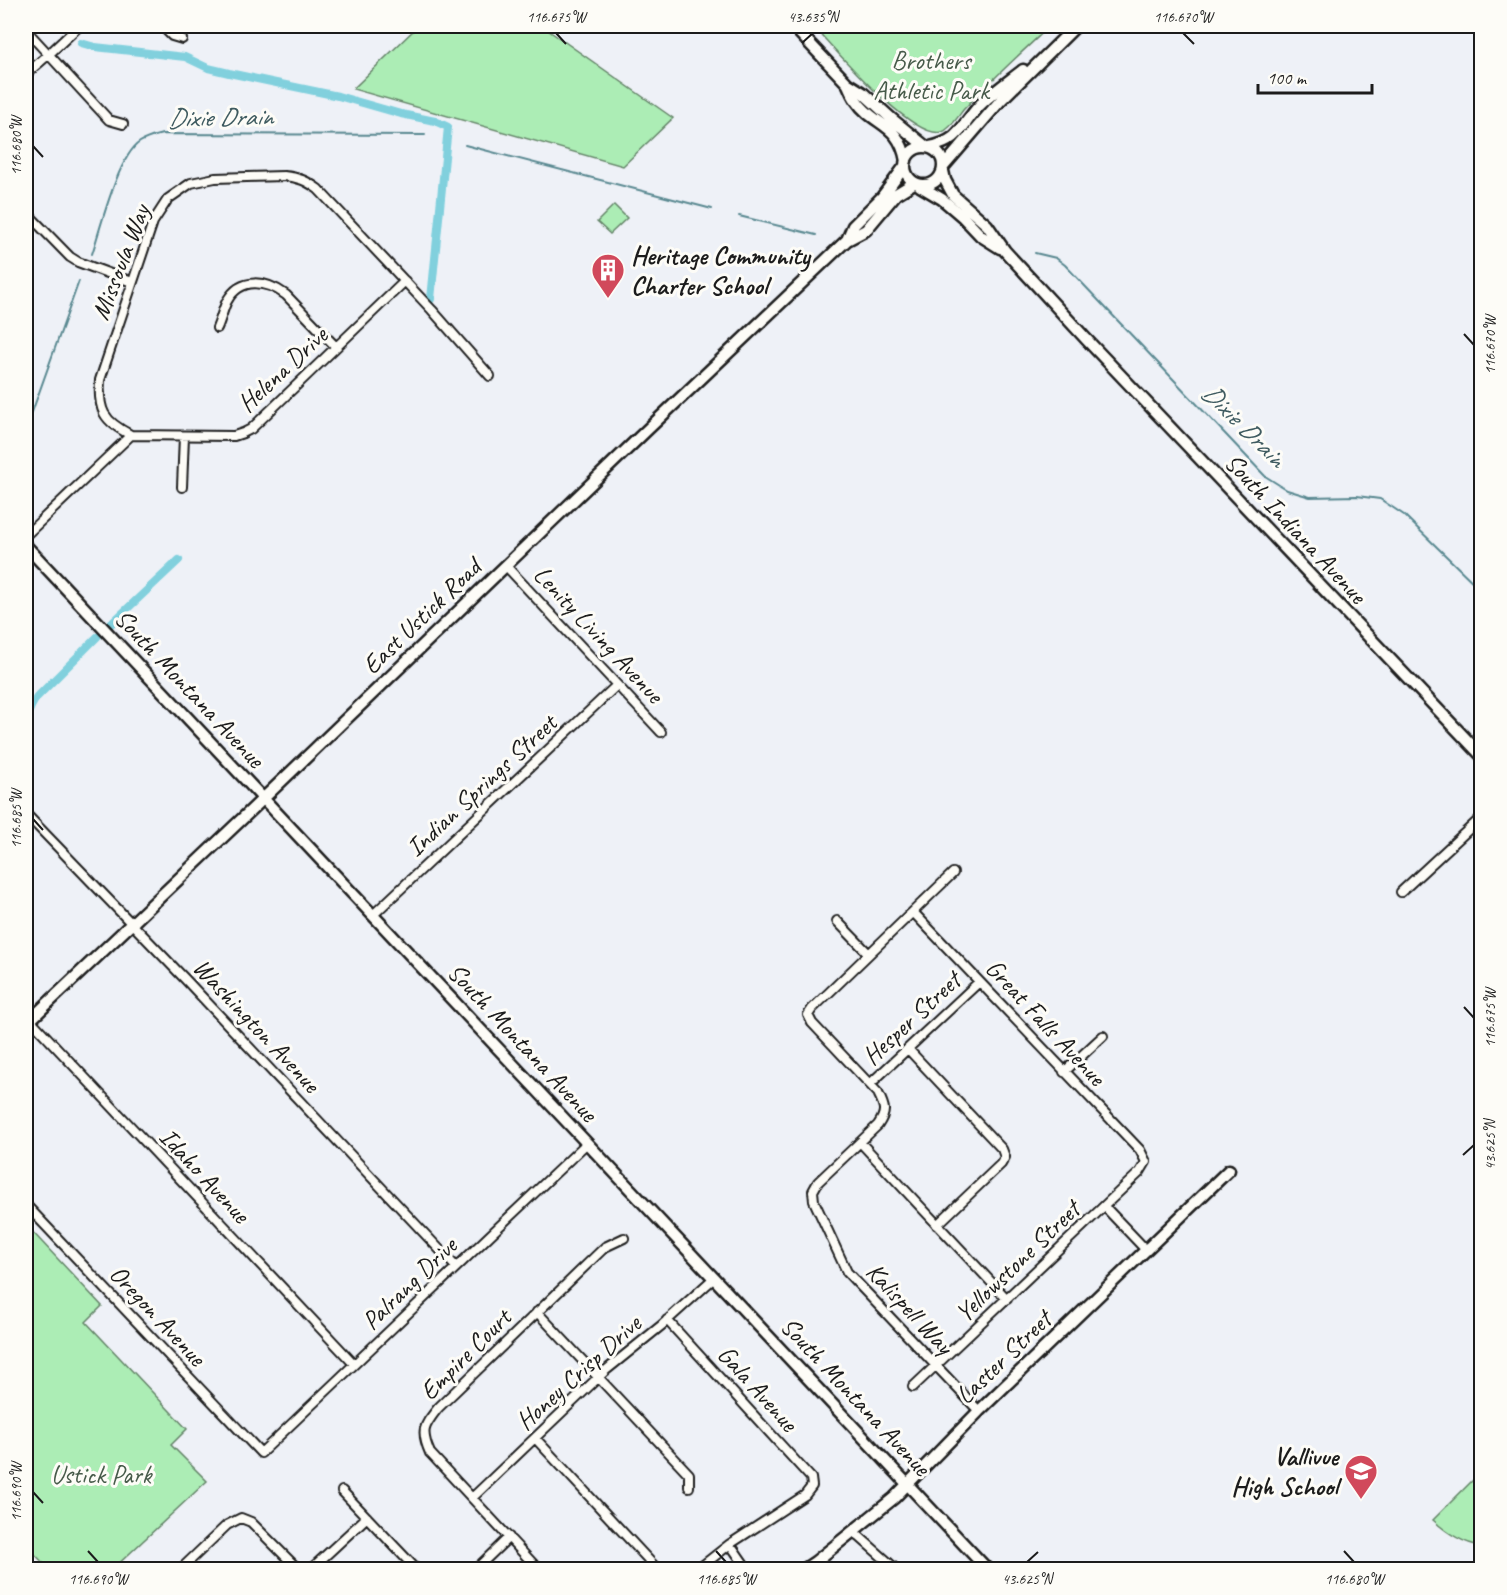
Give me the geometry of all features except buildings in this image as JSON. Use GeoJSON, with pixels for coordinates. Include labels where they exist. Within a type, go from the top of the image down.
{"type":"FeatureCollection","features":[{"type":"Feature","properties":{"kind":"main road"},"geometry":{"type":"LineString","coordinates":[[794,26],[847,83],[863,93],[927,147],[934,149],[942,156],[944,169]]}},
{"type":"Feature","properties":{"kind":"main road"},"geometry":{"type":"LineString","coordinates":[[847,83],[856,101],[899,139],[903,148],[907,176],[917,184],[929,185],[938,180],[944,169],[1000,101],[1076,26]]}},
{"type":"Feature","properties":{"kind":"main road"},"geometry":{"type":"LineString","coordinates":[[905,163],[915,149],[938,145],[956,136],[978,107],[994,92],[1054,47]]}},
{"type":"Feature","properties":{"kind":"main road","name":"East Ustick Road"},"geometry":{"type":"LineString","coordinates":[[847,240],[853,226],[882,197],[905,163]]}},
{"type":"Feature","properties":{"kind":"main road","name":"South Indiana Avenue"},"geometry":{"type":"LineString","coordinates":[[944,169],[945,180],[953,195],[987,225],[1005,251],[1104,358],[1482,756]]}},
{"type":"Feature","properties":{"kind":"main road","name":"South Indiana Avenue"},"geometry":{"type":"LineString","coordinates":[[917,184],[942,199],[981,236],[1005,251]]}},
{"type":"Feature","properties":{"kind":"main road","name":"East Ustick Road"},"geometry":{"type":"LineString","coordinates":[[27,1019],[263,798],[847,240],[866,230],[896,194],[917,184]]}},
{"type":"Feature","properties":{"kind":"main road","name":"South Montana Avenue"},"geometry":{"type":"LineString","coordinates":[[26,546],[988,1569]]}},
{"type":"Feature","properties":{"kind":"main road","name":"Laster Street"},"geometry":{"type":"LineString","coordinates":[[803,1569],[854,1532],[894,1498],[979,1411],[1229,1170]]}},
{"type":"Feature","properties":{"kind":"street"},"geometry":{"type":"LineString","coordinates":[[26,74],[79,26]]}},
{"type":"Feature","properties":{"kind":"street"},"geometry":{"type":"LineString","coordinates":[[162,26],[172,36],[182,39]]}},
{"type":"Feature","properties":{"kind":"street"},"geometry":{"type":"LineString","coordinates":[[26,30],[109,120],[123,124]]}},
{"type":"Feature","properties":{"kind":"street","name":"Missoula Way"},"geometry":{"type":"LineString","coordinates":[[131,435],[117,428],[108,418],[101,409],[99,397],[100,380],[132,282],[153,222],[160,209],[168,199],[191,183],[215,178],[295,177],[307,181],[318,189],[432,310],[490,376]]}},
{"type":"Feature","properties":{"kind":"street"},"geometry":{"type":"LineString","coordinates":[[26,212],[62,250],[78,262],[132,282]]}},
{"type":"Feature","properties":{"kind":"street","name":"Helena Drive"},"geometry":{"type":"LineString","coordinates":[[131,435],[234,436],[251,429],[405,282]]}},
{"type":"Feature","properties":{"kind":"street"},"geometry":{"type":"LineString","coordinates":[[218,328],[227,301],[235,291],[255,283],[267,284],[286,295],[336,347]]}},
{"type":"Feature","properties":{"kind":"street"},"geometry":{"type":"LineString","coordinates":[[26,535],[131,435]]}},
{"type":"Feature","properties":{"kind":"street"},"geometry":{"type":"LineString","coordinates":[[182,487],[184,436]]}},
{"type":"Feature","properties":{"kind":"street","name":"Lenity Living Avenue"},"geometry":{"type":"LineString","coordinates":[[506,566],[661,732]]}},
{"type":"Feature","properties":{"kind":"street","name":"Indian Springs Street"},"geometry":{"type":"LineString","coordinates":[[373,915],[617,685]]}},
{"type":"Feature","properties":{"kind":"street","name":"Washington Avenue"},"geometry":{"type":"LineString","coordinates":[[26,814],[456,1267]]}},
{"type":"Feature","properties":{"kind":"street"},"geometry":{"type":"LineString","coordinates":[[1401,892],[1482,817]]}},
{"type":"Feature","properties":{"kind":"street"},"geometry":{"type":"LineString","coordinates":[[953,873],[812,1009],[808,1016],[812,1023],[879,1093],[884,1104],[884,1115],[878,1125],[860,1142],[1007,1299]]}},
{"type":"Feature","properties":{"kind":"street","name":"Great Falls Avenue"},"geometry":{"type":"LineString","coordinates":[[913,912],[1140,1150],[1146,1162]]}},
{"type":"Feature","properties":{"kind":"street"},"geometry":{"type":"LineString","coordinates":[[837,921],[869,954]]}},
{"type":"Feature","properties":{"kind":"street","name":"Hesper Street"},"geometry":{"type":"LineString","coordinates":[[870,1084],[980,982]]}},
{"type":"Feature","properties":{"kind":"street","name":"Idaho Avenue"},"geometry":{"type":"LineString","coordinates":[[27,1019],[354,1364]]}},
{"type":"Feature","properties":{"kind":"street"},"geometry":{"type":"LineString","coordinates":[[1064,1072],[1103,1036]]}},
{"type":"Feature","properties":{"kind":"street"},"geometry":{"type":"LineString","coordinates":[[908,1049],[1002,1149],[1005,1157],[1001,1164],[937,1225]]}},
{"type":"Feature","properties":{"kind":"street","name":"Kalispell Way"},"geometry":{"type":"LineString","coordinates":[[860,1142],[818,1182],[813,1191],[814,1201],[847,1272],[979,1411]]}},
{"type":"Feature","properties":{"kind":"street","name":"Palrang Drive"},"geometry":{"type":"LineString","coordinates":[[261,1453],[587,1143]]}},
{"type":"Feature","properties":{"kind":"street","name":"Yellowstone Street"},"geometry":{"type":"LineString","coordinates":[[913,1387],[1140,1172],[1146,1162]]}},
{"type":"Feature","properties":{"kind":"street","name":"Oregon Avenue"},"geometry":{"type":"LineString","coordinates":[[26,1205],[261,1453]]}},
{"type":"Feature","properties":{"kind":"street"},"geometry":{"type":"LineString","coordinates":[[1104,1206],[1146,1250]]}},
{"type":"Feature","properties":{"kind":"street","name":"Empire Court"},"geometry":{"type":"LineString","coordinates":[[539,1569],[430,1453],[424,1440],[425,1425],[438,1408],[605,1247],[624,1239]]}},
{"type":"Feature","properties":{"kind":"street","name":"Honey Crisp Drive"},"geometry":{"type":"LineString","coordinates":[[472,1498],[598,1378],[714,1278]]}},
{"type":"Feature","properties":{"kind":"street"},"geometry":{"type":"LineString","coordinates":[[537,1312],[689,1474],[689,1487]]}},
{"type":"Feature","properties":{"kind":"street","name":"Gala Avenue"},"geometry":{"type":"LineString","coordinates":[[667,1320],[811,1478],[812,1486],[805,1496],[730,1544]]}},
{"type":"Feature","properties":{"kind":"street"},"geometry":{"type":"LineString","coordinates":[[535,1438],[658,1569]]}},
{"type":"Feature","properties":{"kind":"street"},"geometry":{"type":"LineString","coordinates":[[342,1491],[417,1569]]}},
{"type":"Feature","properties":{"kind":"street"},"geometry":{"type":"LineString","coordinates":[[310,1569],[367,1517]]}},
{"type":"Feature","properties":{"kind":"street"},"geometry":{"type":"LineString","coordinates":[[180,1569],[227,1525],[241,1518],[251,1522],[299,1569]]}},
{"type":"Feature","properties":{"kind":"street"},"geometry":{"type":"LineString","coordinates":[[854,1532],[897,1569]]}},
{"type":"Feature","properties":{"kind":"street"},"geometry":{"type":"LineString","coordinates":[[475,1569],[509,1537]]}},
{"type":"Feature","properties":{"kind":"street"},"geometry":{"type":"LineString","coordinates":[[697,1569],[730,1544],[748,1569]]}},
{"type":"Feature","properties":{"kind":"green space"},"geometry":{"type":"Polygon","coordinates":[[[418,26],[542,26],[673,118],[623,166],[353,89],[418,26]]]}},
{"type":"Feature","properties":{"kind":"green space","name":"Brothers Athletic Park"},"geometry":{"type":"Polygon","coordinates":[[[813,26],[1050,26],[942,132],[929,131],[912,122],[894,108],[813,26]]]}},
{"type":"Feature","properties":{"kind":"green space"},"geometry":{"type":"Polygon","coordinates":[[[614,205],[627,218],[610,234],[597,222],[614,205]]]}},
{"type":"Feature","properties":{"kind":"green space","name":"Ustick Park"},"geometry":{"type":"Polygon","coordinates":[[[26,1225],[102,1306],[86,1322],[187,1429],[171,1445],[207,1481],[113,1569],[49,1569],[26,1545],[26,1225]]]}},
{"type":"Feature","properties":{"kind":"green space"},"geometry":{"type":"Polygon","coordinates":[[[1481,1472],[1482,1546],[1467,1543],[1455,1537],[1433,1520],[1481,1472]]]}},
{"type":"Feature","properties":{"kind":"waterway"},"geometry":{"type":"LineString","coordinates":[[81,43],[95,47],[185,57],[208,68],[338,96],[435,121],[448,127],[431,299]]}},
{"type":"Feature","properties":{"kind":"waterway","name":"Dixie Drain"},"geometry":{"type":"LineString","coordinates":[[92,254],[111,193],[124,162],[132,150],[148,138],[162,134],[425,135]]}},
{"type":"Feature","properties":{"kind":"waterway","name":"Dixie Drain"},"geometry":{"type":"LineString","coordinates":[[465,145],[712,209]]}},
{"type":"Feature","properties":{"kind":"waterway","name":"Dixie Drain"},"geometry":{"type":"LineString","coordinates":[[739,216],[816,235]]}},
{"type":"Feature","properties":{"kind":"waterway","name":"Dixie Drain"},"geometry":{"type":"LineString","coordinates":[[1035,253],[1056,258],[1065,265],[1265,476],[1287,490],[1310,497],[1357,496],[1380,499],[1404,515],[1482,591]]}},
{"type":"Feature","properties":{"kind":"waterway","name":"Dixie Drain"},"geometry":{"type":"LineString","coordinates":[[26,429],[79,281]]}},
{"type":"Feature","properties":{"kind":"waterway"},"geometry":{"type":"LineString","coordinates":[[111,624],[179,560]]}},
{"type":"Feature","properties":{"kind":"waterway"},"geometry":{"type":"LineString","coordinates":[[26,740],[29,713],[37,697],[97,637]]}},
{"type":"Feature","properties":{"kind":"place","name":"Heritage Community Charter School"},"geometry":{"type":"Point","coordinates":[608,299]}},
{"type":"Feature","properties":{"kind":"place","name":"Vallivue High School"},"geometry":{"type":"Point","coordinates":[1361,1500]}}]}
